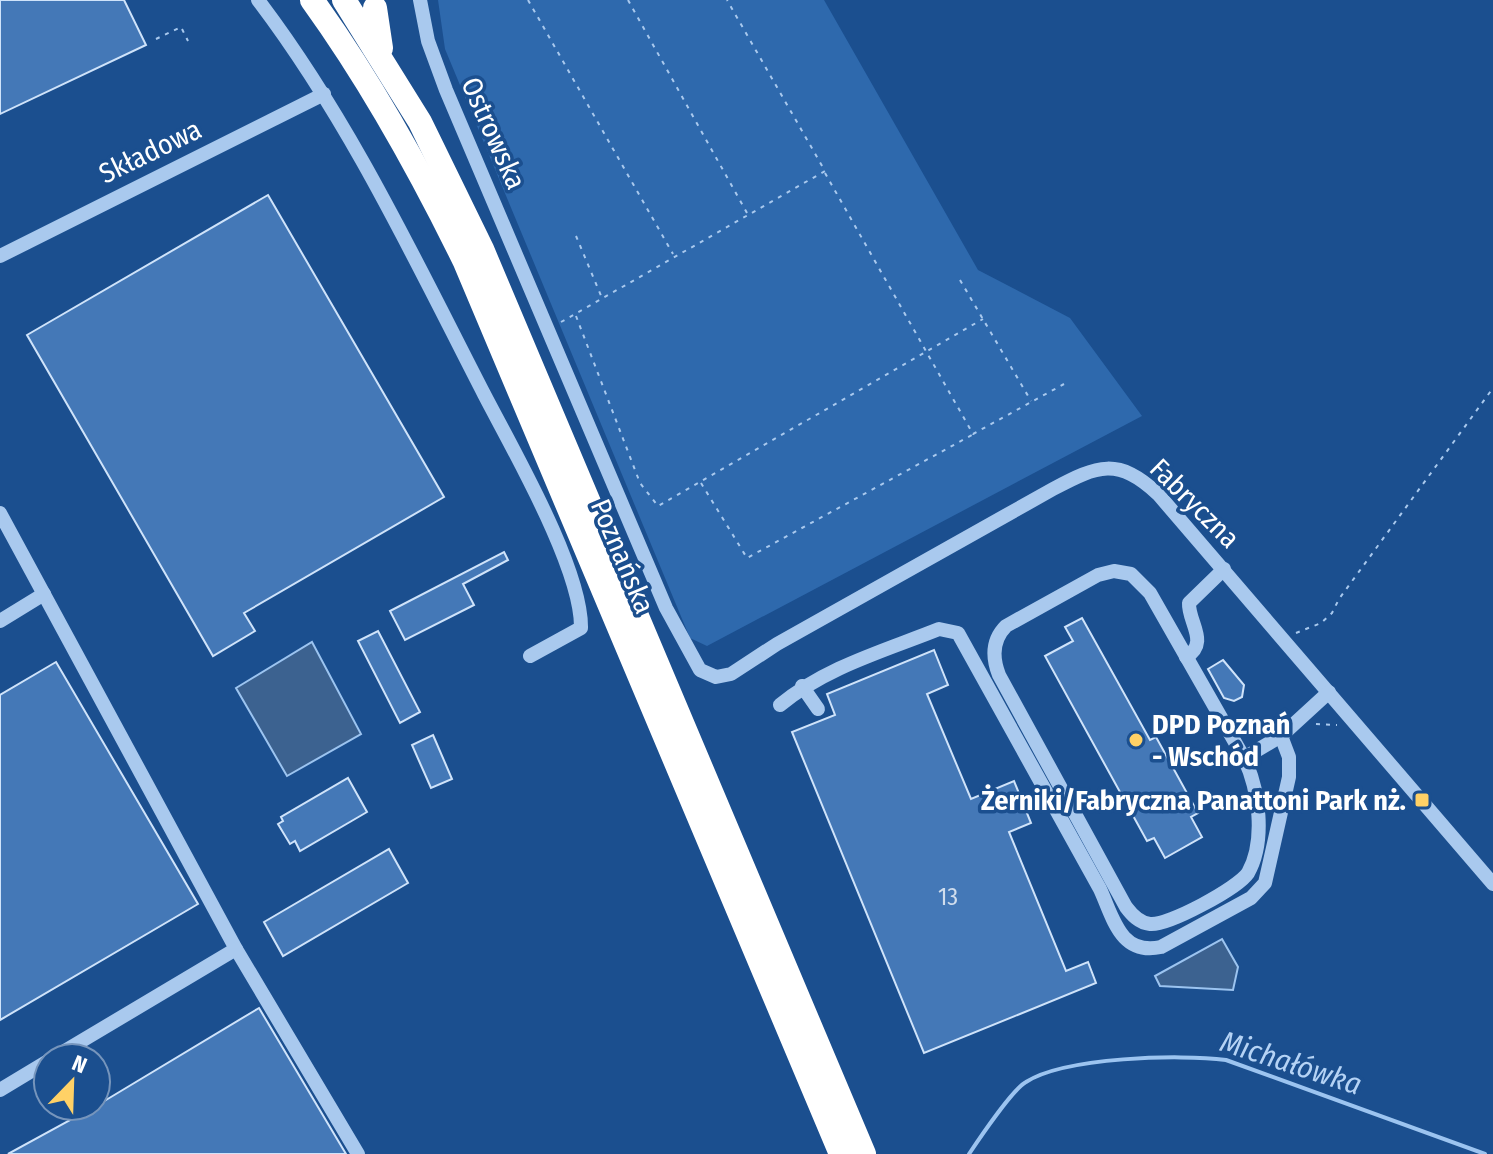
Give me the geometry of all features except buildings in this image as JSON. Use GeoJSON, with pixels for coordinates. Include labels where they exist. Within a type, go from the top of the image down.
{"type":"FeatureCollection","features":[{"type":"Feature","properties":{"kind":"highway","name":"Poznańska"},"geometry":{"type":"LineString","coordinates":[[312,0],[377,96],[421,172],[465,262],[841,1154]]}},
{"type":"Feature","properties":{"kind":"highway","name":"Poznańska"},"geometry":{"type":"LineString","coordinates":[[344,0],[390,69],[446,169],[543,388],[864,1154]]}},
{"type":"Feature","properties":{"kind":"highway"},"geometry":{"type":"LineString","coordinates":[[375,4],[378,37],[390,69]]}},
{"type":"Feature","properties":{"kind":"street"},"geometry":{"type":"LineString","coordinates":[[258,0],[324,94],[535,492],[581,605],[581,628],[530,656]]}},
{"type":"Feature","properties":{"kind":"street","name":"Ostrowska"},"geometry":{"type":"LineString","coordinates":[[420,0],[434,59],[666,608]]}},
{"type":"Feature","properties":{"kind":"street","name":"Składowa"},"geometry":{"type":"LineString","coordinates":[[0,256],[324,94]]}},
{"type":"Feature","properties":{"kind":"street","name":"Fabryczna"},"geometry":{"type":"LineString","coordinates":[[666,608],[700,670],[716,677],[731,674],[767,650],[1085,473],[1109,467],[1132,473],[1147,484],[1224,569],[1493,884]]}},
{"type":"Feature","properties":{"kind":"street"},"geometry":{"type":"LineString","coordinates":[[0,513],[236,949],[358,1154]]}},
{"type":"Feature","properties":{"kind":"street"},"geometry":{"type":"LineString","coordinates":[[1186,657],[1195,650],[1198,640],[1189,603],[1224,569]]}},
{"type":"Feature","properties":{"kind":"street"},"geometry":{"type":"LineString","coordinates":[[1114,571],[1131,574],[1145,586],[1244,758],[1251,776],[1259,830],[1247,874],[1234,886],[1167,921],[1147,923],[1135,917],[999,675],[995,643],[1001,630],[1098,575],[1114,571]]}},
{"type":"Feature","properties":{"kind":"street"},"geometry":{"type":"LineString","coordinates":[[0,621],[44,594]]}},
{"type":"Feature","properties":{"kind":"street"},"geometry":{"type":"LineString","coordinates":[[780,705],[802,686],[939,629],[958,633],[1100,889],[1117,931],[1126,941],[1150,949],[1161,947],[1262,888],[1270,869],[1289,777],[1289,757],[1281,736]]}},
{"type":"Feature","properties":{"kind":"street"},"geometry":{"type":"LineString","coordinates":[[802,686],[818,709]]}},
{"type":"Feature","properties":{"kind":"street"},"geometry":{"type":"LineString","coordinates":[[1244,758],[1281,736],[1329,692]]}},
{"type":"Feature","properties":{"kind":"street"},"geometry":{"type":"LineString","coordinates":[[80,1042],[236,949]]}},
{"type":"Feature","properties":{"kind":"street"},"geometry":{"type":"LineString","coordinates":[[0,1090],[32,1071]]}},
{"type":"Feature","properties":{"kind":"path"},"geometry":{"type":"LineString","coordinates":[[528,0],[674,255]]}},
{"type":"Feature","properties":{"kind":"path"},"geometry":{"type":"LineString","coordinates":[[628,0],[748,214]]}},
{"type":"Feature","properties":{"kind":"path"},"geometry":{"type":"LineString","coordinates":[[727,0],[973,434]]}},
{"type":"Feature","properties":{"kind":"path"},"geometry":{"type":"LineString","coordinates":[[156,39],[181,27],[188,41]]}},
{"type":"Feature","properties":{"kind":"path"},"geometry":{"type":"LineString","coordinates":[[549,328],[576,316],[674,255],[825,171]]}},
{"type":"Feature","properties":{"kind":"path"},"geometry":{"type":"LineString","coordinates":[[576,236],[602,300]]}},
{"type":"Feature","properties":{"kind":"path"},"geometry":{"type":"LineString","coordinates":[[960,280],[1032,402]]}},
{"type":"Feature","properties":{"kind":"path"},"geometry":{"type":"LineString","coordinates":[[576,316],[640,483],[658,506],[983,319]]}},
{"type":"Feature","properties":{"kind":"path"},"geometry":{"type":"LineString","coordinates":[[701,482],[747,558],[1064,384]]}},
{"type":"Feature","properties":{"kind":"path"},"geometry":{"type":"LineString","coordinates":[[1285,640],[1332,613],[1339,599],[1493,388]]}},
{"type":"Feature","properties":{"kind":"path"},"geometry":{"type":"LineString","coordinates":[[1311,726],[1324,722],[1338,725]]}},
{"type":"Feature","properties":{"kind":"shaded area"},"geometry":{"type":"Polygon","coordinates":[[[438,0],[824,0],[978,270],[1070,318],[1142,416],[707,646],[690,638],[445,49],[438,0]]]}},
{"type":"Feature","properties":{"kind":"shaded area"},"geometry":{"type":"Polygon","coordinates":[[[312,642],[361,734],[287,776],[236,688],[312,642]]]}},
{"type":"Feature","properties":{"kind":"shaded area"},"geometry":{"type":"Polygon","coordinates":[[[1222,939],[1238,967],[1233,990],[1160,986],[1155,976],[1222,939]]]}},
{"type":"Feature","properties":{"kind":"waterway","name":"Michałówka"},"geometry":{"type":"LineString","coordinates":[[969,1154],[996,1115],[1026,1082],[1067,1067],[1094,1062],[1181,1057],[1226,1060],[1485,1154]]}},
{"type":"Feature","properties":{"kind":"place","name":"DPD Poznań - Wschód"},"geometry":{"type":"Point","coordinates":[1136,740]}},
{"type":"Feature","properties":{"kind":"place","name":"Żerniki/Fabryczna Panattoni Park nż."},"geometry":{"type":"Point","coordinates":[1422,800]}}]}
